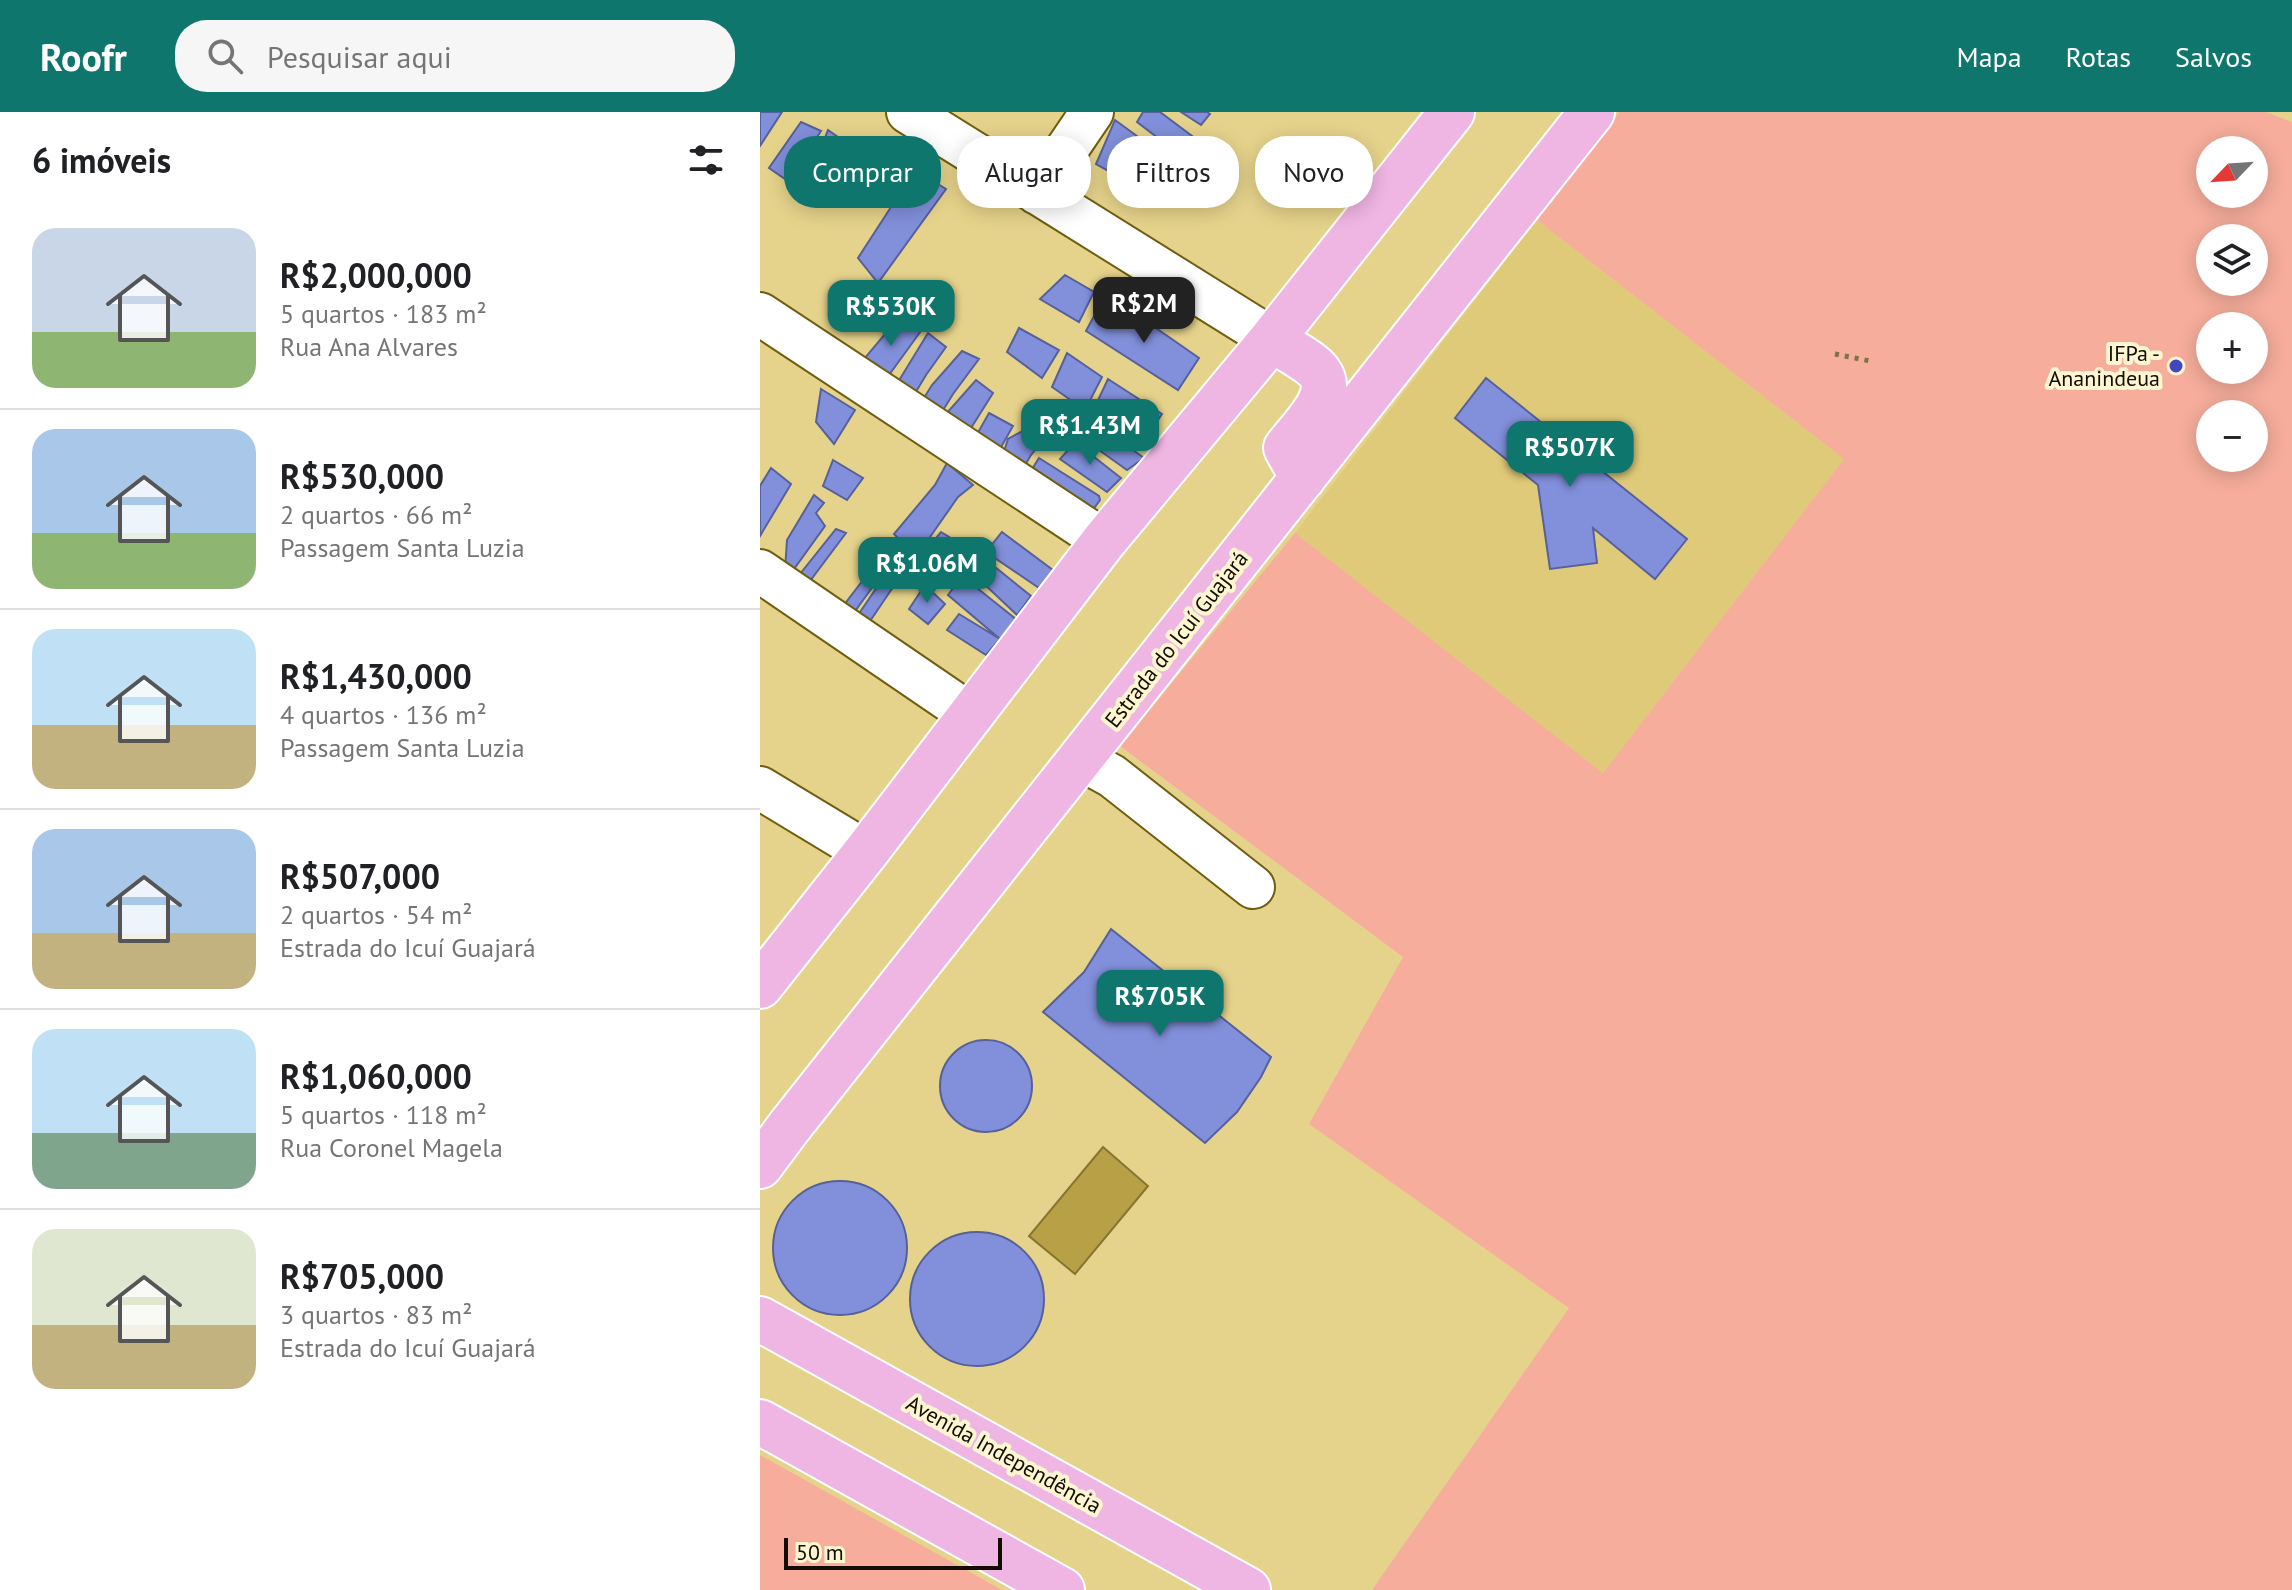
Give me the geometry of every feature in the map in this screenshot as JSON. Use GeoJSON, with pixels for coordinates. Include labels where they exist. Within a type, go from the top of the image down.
{"type":"FeatureCollection","features":[{"type":"Feature","properties":{"kind":"main road"},"geometry":{"type":"LineString","coordinates":[[760,986],[1104,541],[1272,339],[1452,112]]}},
{"type":"Feature","properties":{"kind":"main road","name":"Estrada do Icuí Guajará"},"geometry":{"type":"LineString","coordinates":[[760,1165],[1592,112]]}},
{"type":"Feature","properties":{"kind":"main road"},"geometry":{"type":"LineString","coordinates":[[1272,339],[1318,370],[1325,384],[1320,404],[1286,448],[1303,478]]}},
{"type":"Feature","properties":{"kind":"main road","name":"Avenida Independência"},"geometry":{"type":"LineString","coordinates":[[760,1319],[1238,1588]]}},
{"type":"Feature","properties":{"kind":"main road"},"geometry":{"type":"LineString","coordinates":[[760,1422],[1062,1590]]}},
{"type":"Feature","properties":{"kind":"street"},"geometry":{"type":"LineString","coordinates":[[908,112],[957,143]]}},
{"type":"Feature","properties":{"kind":"street"},"geometry":{"type":"LineString","coordinates":[[1076,136],[1092,112]]}},
{"type":"Feature","properties":{"kind":"street"},"geometry":{"type":"LineString","coordinates":[[1061,208],[1272,339]]}},
{"type":"Feature","properties":{"kind":"street"},"geometry":{"type":"LineString","coordinates":[[760,314],[1104,541]]}},
{"type":"Feature","properties":{"kind":"street"},"geometry":{"type":"LineString","coordinates":[[760,571],[971,715]]}},
{"type":"Feature","properties":{"kind":"street"},"geometry":{"type":"LineString","coordinates":[[1081,759],[1112,776],[1253,887]]}},
{"type":"Feature","properties":{"kind":"street"},"geometry":{"type":"LineString","coordinates":[[760,788],[866,852]]}},
{"type":"Feature","properties":{"kind":"path"},"geometry":{"type":"LineString","coordinates":[[1835,354],[1870,361]]}},
{"type":"Feature","properties":{"kind":"shaded area"},"geometry":{"type":"Polygon","coordinates":[[[1619,112],[2266,112],[2292,122],[2292,1590],[1372,1590],[1569,1308],[1309,1124],[1403,957],[1120,746],[1295,533],[1603,773],[1844,459],[1537,220],[1619,112]]]}},
{"type":"Feature","properties":{"kind":"shaded area"},"geometry":{"type":"Polygon","coordinates":[[[1537,220],[1844,459],[1603,773],[1295,533],[1537,220]]]}},
{"type":"Feature","properties":{"kind":"shaded area"},"geometry":{"type":"Polygon","coordinates":[[[1103,1147],[1148,1186],[1075,1274],[1029,1236],[1103,1147]]]}},
{"type":"Feature","properties":{"kind":"shaded area"},"geometry":{"type":"Polygon","coordinates":[[[760,1455],[1002,1590],[760,1590],[760,1455]]]}},
{"type":"Feature","properties":{"kind":"building"},"geometry":{"type":"Polygon","coordinates":[[[760,112],[782,112],[760,146],[760,112]]]}},
{"type":"Feature","properties":{"kind":"building"},"geometry":{"type":"Polygon","coordinates":[[[1143,112],[1160,112],[1192,136],[1155,136],[1137,122],[1143,112]]]}},
{"type":"Feature","properties":{"kind":"building"},"geometry":{"type":"Polygon","coordinates":[[[1181,112],[1207,112],[1210,114],[1201,125],[1181,112]]]}},
{"type":"Feature","properties":{"kind":"building"},"geometry":{"type":"Polygon","coordinates":[[[1115,120],[1137,136],[1108,136],[1115,120]]]}},
{"type":"Feature","properties":{"kind":"building"},"geometry":{"type":"Polygon","coordinates":[[[801,122],[821,131],[818,136],[791,136],[801,122]]]}},
{"type":"Feature","properties":{"kind":"building"},"geometry":{"type":"Polygon","coordinates":[[[1107,139],[1107,170],[1096,164],[1107,139]]]}},
{"type":"Feature","properties":{"kind":"building"},"geometry":{"type":"Polygon","coordinates":[[[784,146],[784,178],[769,168],[784,146]]]}},
{"type":"Feature","properties":{"kind":"building"},"geometry":{"type":"Polygon","coordinates":[[[890,208],[932,208],[878,283],[858,258],[890,208]]]}},
{"type":"Feature","properties":{"kind":"building"},"geometry":{"type":"Polygon","coordinates":[[[1065,275],[1094,292],[1079,322],[1040,299],[1065,275]]]}},
{"type":"Feature","properties":{"kind":"building"},"geometry":{"type":"Polygon","coordinates":[[[1100,305],[1123,316],[1130,310],[1199,358],[1178,390],[1086,331],[1100,305]]]}},
{"type":"Feature","properties":{"kind":"building"},"geometry":{"type":"Polygon","coordinates":[[[901,315],[923,328],[884,382],[859,365],[901,315]]]}},
{"type":"Feature","properties":{"kind":"building"},"geometry":{"type":"Polygon","coordinates":[[[1019,328],[1059,350],[1042,378],[1007,352],[1019,328]]]}},
{"type":"Feature","properties":{"kind":"building"},"geometry":{"type":"Polygon","coordinates":[[[928,333],[946,347],[908,405],[892,392],[928,333]]]}},
{"type":"Feature","properties":{"kind":"building"},"geometry":{"type":"Polygon","coordinates":[[[962,351],[979,359],[937,420],[919,406],[932,385],[962,351]]]}},
{"type":"Feature","properties":{"kind":"building"},"geometry":{"type":"Polygon","coordinates":[[[1067,353],[1102,377],[1085,410],[1052,387],[1067,353]]]}},
{"type":"Feature","properties":{"kind":"building"},"geometry":{"type":"Polygon","coordinates":[[[1486,378],[1687,539],[1655,579],[1593,528],[1597,563],[1550,569],[1538,485],[1455,418],[1486,378]]]}},
{"type":"Feature","properties":{"kind":"building"},"geometry":{"type":"Polygon","coordinates":[[[1108,379],[1162,414],[1142,443],[1132,442],[1093,411],[1108,379]]]}},
{"type":"Feature","properties":{"kind":"building"},"geometry":{"type":"Polygon","coordinates":[[[976,380],[993,393],[961,444],[938,423],[976,380]]]}},
{"type":"Feature","properties":{"kind":"building"},"geometry":{"type":"Polygon","coordinates":[[[821,389],[855,410],[834,444],[816,422],[821,389]]]}},
{"type":"Feature","properties":{"kind":"building"},"geometry":{"type":"Polygon","coordinates":[[[989,413],[1013,426],[996,456],[971,445],[989,413]]]}},
{"type":"Feature","properties":{"kind":"building"},"geometry":{"type":"Polygon","coordinates":[[[1042,420],[1053,428],[1018,477],[1000,464],[1008,439],[1042,420]]]}},
{"type":"Feature","properties":{"kind":"building"},"geometry":{"type":"Polygon","coordinates":[[[1101,427],[1144,458],[1127,470],[1085,440],[1101,427]]]}},
{"type":"Feature","properties":{"kind":"building"},"geometry":{"type":"Polygon","coordinates":[[[1075,442],[1121,478],[1107,492],[1060,459],[1075,442]]]}},
{"type":"Feature","properties":{"kind":"building"},"geometry":{"type":"Polygon","coordinates":[[[1039,458],[1099,496],[1100,500],[1084,522],[1029,474],[1039,458]]]}},
{"type":"Feature","properties":{"kind":"building"},"geometry":{"type":"Polygon","coordinates":[[[833,460],[863,478],[847,500],[823,486],[833,460]]]}},
{"type":"Feature","properties":{"kind":"building"},"geometry":{"type":"Polygon","coordinates":[[[947,463],[973,485],[958,497],[916,557],[894,534],[935,485],[947,463]]]}},
{"type":"Feature","properties":{"kind":"building"},"geometry":{"type":"Polygon","coordinates":[[[771,468],[791,484],[760,536],[760,486],[771,468]]]}},
{"type":"Feature","properties":{"kind":"building"},"geometry":{"type":"Polygon","coordinates":[[[814,495],[824,503],[816,513],[825,526],[794,569],[785,570],[787,540],[814,495]]]}},
{"type":"Feature","properties":{"kind":"building"},"geometry":{"type":"Polygon","coordinates":[[[836,529],[846,533],[807,585],[800,574],[836,529]]]}},
{"type":"Feature","properties":{"kind":"building"},"geometry":{"type":"Polygon","coordinates":[[[941,532],[969,549],[957,568],[927,549],[941,532]]]}},
{"type":"Feature","properties":{"kind":"building"},"geometry":{"type":"Polygon","coordinates":[[[1002,532],[1057,573],[1039,588],[986,552],[1002,532]]]}},
{"type":"Feature","properties":{"kind":"building"},"geometry":{"type":"Polygon","coordinates":[[[886,550],[892,560],[853,614],[844,605],[886,550]]]}},
{"type":"Feature","properties":{"kind":"building"},"geometry":{"type":"Polygon","coordinates":[[[896,559],[906,568],[866,627],[856,618],[896,559]]]}},
{"type":"Feature","properties":{"kind":"building"},"geometry":{"type":"Polygon","coordinates":[[[990,563],[1031,596],[1017,615],[982,582],[990,563]]]}},
{"type":"Feature","properties":{"kind":"building"},"geometry":{"type":"Polygon","coordinates":[[[962,576],[1017,620],[1000,639],[948,595],[962,576]]]}},
{"type":"Feature","properties":{"kind":"building"},"geometry":{"type":"Polygon","coordinates":[[[925,585],[945,604],[928,624],[909,609],[925,585]]]}},
{"type":"Feature","properties":{"kind":"building"},"geometry":{"type":"Polygon","coordinates":[[[959,614],[1000,639],[986,655],[947,630],[959,614]]]}},
{"type":"Feature","properties":{"kind":"building"},"geometry":{"type":"Polygon","coordinates":[[[1111,929],[1271,1057],[1237,1112],[1205,1143],[1043,1012],[1084,972],[1111,929]]]}},
{"type":"Feature","properties":{"kind":"building"},"geometry":{"type":"Polygon","coordinates":[[[986,1040],[1004,1043],[1019,1053],[1029,1068],[1032,1086],[1029,1104],[1019,1119],[1004,1129],[986,1132],[968,1129],[953,1119],[943,1104],[940,1086],[943,1068],[953,1053],[968,1043],[986,1040]]]}},
{"type":"Feature","properties":{"kind":"building"},"geometry":{"type":"Polygon","coordinates":[[[840,1181],[866,1186],[887,1201],[902,1222],[907,1248],[902,1274],[887,1295],[866,1310],[840,1315],[814,1310],[793,1295],[778,1274],[773,1248],[778,1222],[793,1201],[814,1186],[840,1181]]]}},
{"type":"Feature","properties":{"kind":"building"},"geometry":{"type":"Polygon","coordinates":[[[977,1232],[1003,1237],[1024,1252],[1039,1273],[1044,1299],[1039,1325],[1024,1346],[1003,1361],[977,1366],[951,1361],[930,1346],[915,1325],[910,1299],[915,1273],[930,1252],[951,1237],[977,1232]]]}},
{"type":"Feature","properties":{"kind":"place","name":"IFPa - Ananindeua"},"geometry":{"type":"Point","coordinates":[2176,366]}}]}
